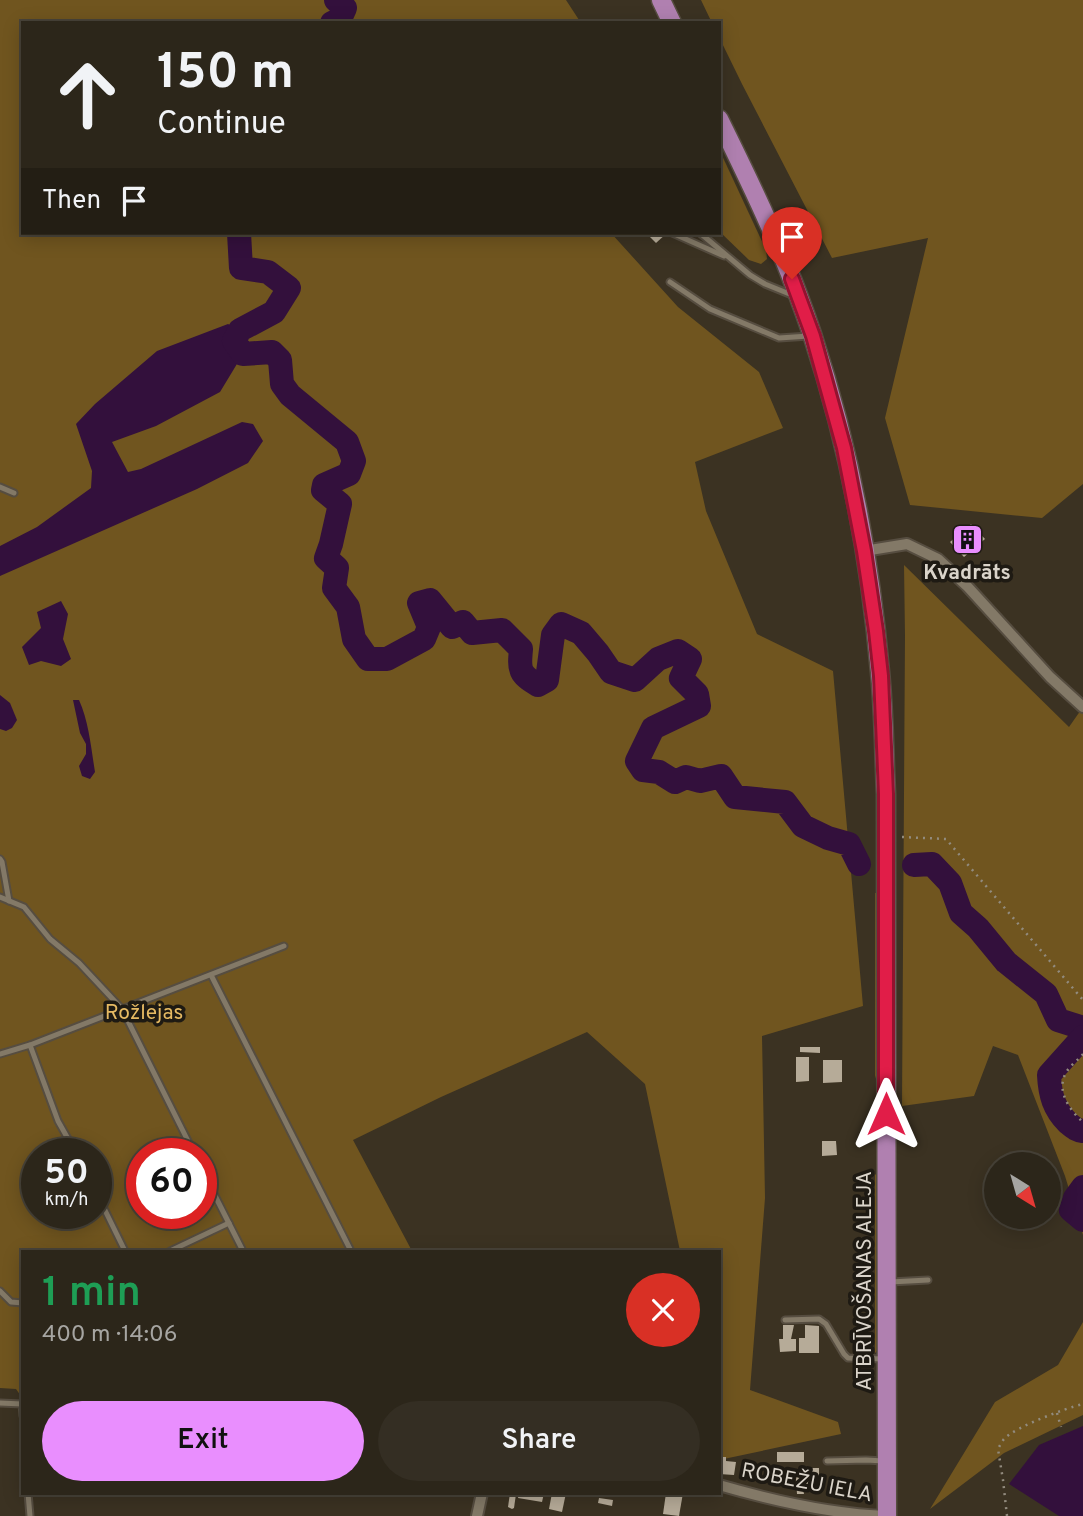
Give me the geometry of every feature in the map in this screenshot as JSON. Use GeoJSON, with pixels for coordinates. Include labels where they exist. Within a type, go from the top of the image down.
{"type":"FeatureCollection","features":[{"type":"Feature","properties":{"kind":"main road"},"geometry":{"type":"LineString","coordinates":[[661,0],[671,21]]}},
{"type":"Feature","properties":{"kind":"main road","name":"ATBRĪVOŠANAS ALEJA"},"geometry":{"type":"LineString","coordinates":[[721,123],[761,204],[813,336],[844,448],[876,631],[881,676],[886,794],[887,1516]]}},
{"type":"Feature","properties":{"kind":"street"},"geometry":{"type":"LineString","coordinates":[[864,551],[907,544],[938,559],[967,586],[1050,677],[1083,707]]}},
{"type":"Feature","properties":{"kind":"street","name":"ROBEŽU IELA"},"geometry":{"type":"LineString","coordinates":[[721,1486],[798,1505],[887,1516]]}},
{"type":"Feature","properties":{"kind":"street"},"geometry":{"type":"LineString","coordinates":[[477,1516],[482,1495]]}},
{"type":"Feature","properties":{"kind":"lane"},"geometry":{"type":"LineString","coordinates":[[677,235],[731,259]]}},
{"type":"Feature","properties":{"kind":"lane"},"geometry":{"type":"LineString","coordinates":[[702,235],[750,275],[799,298]]}},
{"type":"Feature","properties":{"kind":"lane"},"geometry":{"type":"LineString","coordinates":[[670,282],[710,309],[779,338],[813,336]]}},
{"type":"Feature","properties":{"kind":"lane"},"geometry":{"type":"LineString","coordinates":[[0,487],[14,493]]}},
{"type":"Feature","properties":{"kind":"lane"},"geometry":{"type":"LineString","coordinates":[[0,859],[9,901]]}},
{"type":"Feature","properties":{"kind":"lane"},"geometry":{"type":"LineString","coordinates":[[0,897],[24,907],[50,939],[79,963],[122,1009],[186,1138]]}},
{"type":"Feature","properties":{"kind":"lane"},"geometry":{"type":"LineString","coordinates":[[0,1054],[30,1045],[284,946]]}},
{"type":"Feature","properties":{"kind":"lane"},"geometry":{"type":"LineString","coordinates":[[211,975],[350,1250]]}},
{"type":"Feature","properties":{"kind":"lane"},"geometry":{"type":"LineString","coordinates":[[30,1045],[58,1121],[68,1138]]}},
{"type":"Feature","properties":{"kind":"lane"},"geometry":{"type":"LineString","coordinates":[[217,1199],[242,1250]]}},
{"type":"Feature","properties":{"kind":"lane"},"geometry":{"type":"LineString","coordinates":[[172,1250],[229,1223]]}},
{"type":"Feature","properties":{"kind":"lane"},"geometry":{"type":"LineString","coordinates":[[112,1225],[125,1250]]}},
{"type":"Feature","properties":{"kind":"lane"},"geometry":{"type":"LineString","coordinates":[[887,1282],[928,1280]]}},
{"type":"Feature","properties":{"kind":"lane"},"geometry":{"type":"LineString","coordinates":[[0,1292],[11,1302],[21,1303]]}},
{"type":"Feature","properties":{"kind":"lane"},"geometry":{"type":"LineString","coordinates":[[785,1320],[819,1319],[826,1324],[848,1358],[887,1359]]}},
{"type":"Feature","properties":{"kind":"lane"},"geometry":{"type":"LineString","coordinates":[[0,1403],[21,1404]]}},
{"type":"Feature","properties":{"kind":"lane"},"geometry":{"type":"LineString","coordinates":[[827,1461],[887,1461]]}},
{"type":"Feature","properties":{"kind":"lane"},"geometry":{"type":"LineString","coordinates":[[29,1495],[30,1516]]}},
{"type":"Feature","properties":{"kind":"path"},"geometry":{"type":"LineString","coordinates":[[903,837],[946,839],[1083,1000]]}},
{"type":"Feature","properties":{"kind":"path"},"geometry":{"type":"LineString","coordinates":[[1083,1054],[1065,1073],[1061,1089],[1072,1113],[1083,1122]]}},
{"type":"Feature","properties":{"kind":"path"},"geometry":{"type":"LineString","coordinates":[[1007,1516],[998,1449],[1003,1439],[1069,1407],[1083,1404]]}},
{"type":"Feature","properties":{"kind":"path"},"geometry":{"type":"LineString","coordinates":[[1057,1413],[1061,1427]]}},
{"type":"Feature","properties":{"kind":"green space","name":"Rožlejas"},"geometry":{"type":"Polygon","coordinates":[[[0,0],[566,0],[580,21],[21,21],[21,235],[613,235],[678,307],[759,372],[783,428],[695,462],[706,511],[757,634],[833,671],[863,1006],[762,1036],[765,1198],[750,1390],[838,1422],[841,1434],[721,1460],[721,1250],[680,1250],[645,1084],[587,1032],[441,1097],[353,1140],[411,1250],[21,1250],[21,1396],[16,1389],[0,1388],[0,0]]]}},
{"type":"Feature","properties":{"kind":"green space"},"geometry":{"type":"Polygon","coordinates":[[[701,0],[1083,0],[1083,484],[1042,518],[910,505],[885,418],[928,238],[832,258],[721,41],[721,21],[711,21],[701,0]]]}},
{"type":"Feature","properties":{"kind":"green space"},"geometry":{"type":"Polygon","coordinates":[[[721,153],[766,250],[767,259],[761,264],[749,260],[721,233],[721,153]]]}},
{"type":"Feature","properties":{"kind":"green space"},"geometry":{"type":"Polygon","coordinates":[[[904,565],[1069,727],[1083,707],[1083,1235],[1061,1166],[1061,1152],[1056,1152],[1018,1055],[993,1046],[974,1096],[902,1106],[904,565]]]}},
{"type":"Feature","properties":{"kind":"green space"},"geometry":{"type":"Polygon","coordinates":[[[875,893],[878,893],[878,1068],[875,1079],[875,893]]]}},
{"type":"Feature","properties":{"kind":"green space"},"geometry":{"type":"Polygon","coordinates":[[[875,1174],[879,1178],[878,1350],[875,1353],[875,1174]]]}},
{"type":"Feature","properties":{"kind":"green space"},"geometry":{"type":"Polygon","coordinates":[[[1083,1322],[1083,1415],[1004,1453],[930,1509],[995,1402],[1058,1365],[1083,1322]]]}},
{"type":"Feature","properties":{"kind":"shaded area"},"geometry":{"type":"Polygon","coordinates":[[[228,324],[240,330],[234,341],[243,354],[220,392],[156,426],[112,442],[128,472],[141,469],[242,422],[253,424],[263,441],[248,463],[197,489],[0,576],[0,546],[37,527],[91,488],[92,471],[76,424],[95,404],[157,351],[228,324]]]}},
{"type":"Feature","properties":{"kind":"shaded area"},"geometry":{"type":"Polygon","coordinates":[[[61,601],[68,614],[63,639],[71,659],[61,666],[41,661],[29,665],[22,647],[41,628],[37,612],[61,601]]]}},
{"type":"Feature","properties":{"kind":"shaded area"},"geometry":{"type":"Polygon","coordinates":[[[0,695],[10,703],[17,720],[12,728],[6,731],[0,729],[0,695]]]}},
{"type":"Feature","properties":{"kind":"shaded area"},"geometry":{"type":"Polygon","coordinates":[[[73,700],[79,700],[87,726],[95,772],[90,779],[82,776],[79,766],[86,754],[86,744],[80,733],[73,700]]]}},
{"type":"Feature","properties":{"kind":"shaded area"},"geometry":{"type":"Polygon","coordinates":[[[1083,1426],[1083,1516],[1059,1516],[1009,1484],[1039,1445],[1083,1426]]]}},
{"type":"Feature","properties":{"kind":"building"},"geometry":{"type":"Polygon","coordinates":[[[648,235],[665,235],[656,243],[648,235]]]}},
{"type":"Feature","properties":{"kind":"building","name":"Kvadrāts"},"geometry":{"type":"Polygon","coordinates":[[[971,524],[985,539],[964,557],[950,542],[971,524]]]}},
{"type":"Feature","properties":{"kind":"building"},"geometry":{"type":"Polygon","coordinates":[[[800,1047],[820,1047],[820,1053],[800,1052],[800,1047]]]}},
{"type":"Feature","properties":{"kind":"building"},"geometry":{"type":"Polygon","coordinates":[[[796,1057],[809,1057],[809,1081],[796,1082],[796,1057]]]}},
{"type":"Feature","properties":{"kind":"building"},"geometry":{"type":"Polygon","coordinates":[[[823,1060],[842,1060],[842,1082],[823,1083],[823,1060]]]}},
{"type":"Feature","properties":{"kind":"building"},"geometry":{"type":"Polygon","coordinates":[[[822,1141],[836,1141],[837,1155],[822,1156],[822,1141]]]}},
{"type":"Feature","properties":{"kind":"building"},"geometry":{"type":"Polygon","coordinates":[[[783,1325],[794,1325],[791,1339],[796,1339],[796,1351],[780,1352],[779,1339],[783,1339],[783,1325]]]}},
{"type":"Feature","properties":{"kind":"building"},"geometry":{"type":"Polygon","coordinates":[[[805,1325],[819,1326],[819,1353],[799,1353],[799,1338],[805,1338],[805,1325]]]}},
{"type":"Feature","properties":{"kind":"building"},"geometry":{"type":"Polygon","coordinates":[[[777,1452],[804,1452],[804,1462],[777,1462],[777,1452]]]}},
{"type":"Feature","properties":{"kind":"building"},"geometry":{"type":"Polygon","coordinates":[[[721,1457],[726,1457],[726,1461],[736,1462],[734,1475],[721,1474],[721,1457]]]}},
{"type":"Feature","properties":{"kind":"building"},"geometry":{"type":"Polygon","coordinates":[[[802,1468],[819,1468],[819,1477],[825,1476],[825,1482],[819,1483],[820,1488],[803,1489],[804,1494],[797,1494],[796,1479],[798,1474],[803,1474],[802,1468]]]}},
{"type":"Feature","properties":{"kind":"building"},"geometry":{"type":"Polygon","coordinates":[[[510,1495],[516,1495],[514,1508],[508,1507],[510,1495]]]}},
{"type":"Feature","properties":{"kind":"building"},"geometry":{"type":"Polygon","coordinates":[[[519,1495],[544,1495],[542,1502],[518,1498],[519,1495]]]}},
{"type":"Feature","properties":{"kind":"building"},"geometry":{"type":"Polygon","coordinates":[[[552,1495],[566,1495],[562,1512],[549,1509],[552,1495]]]}},
{"type":"Feature","properties":{"kind":"building"},"geometry":{"type":"Polygon","coordinates":[[[666,1495],[683,1495],[679,1516],[663,1514],[666,1495]]]}},
{"type":"Feature","properties":{"kind":"building"},"geometry":{"type":"Polygon","coordinates":[[[599,1498],[613,1500],[612,1506],[598,1503],[599,1498]]]}},
{"type":"Feature","properties":{"kind":"waterway"},"geometry":{"type":"LineString","coordinates":[[336,0],[345,8],[340,19],[336,21]]}},
{"type":"Feature","properties":{"kind":"waterway"},"geometry":{"type":"LineString","coordinates":[[239,235],[241,268],[268,272],[289,288],[274,312],[240,330],[234,341],[243,354],[272,352],[280,360],[282,384],[290,395],[347,442],[354,461],[349,474],[324,485],[323,490],[340,504],[326,558],[337,568],[334,588],[348,607],[354,639],[368,659],[387,659],[424,639],[429,627],[419,603],[430,600],[452,627],[463,622],[472,633],[502,630],[521,649],[522,671],[538,685],[547,680],[553,635],[561,624],[581,633],[611,672],[635,680],[658,659],[678,651],[690,659],[681,678],[697,694],[699,706],[653,728],[637,761],[643,770],[659,772],[675,782],[686,777],[700,781],[721,776],[735,797],[785,802],[803,826],[849,844],[859,864]]}},
{"type":"Feature","properties":{"kind":"waterway"},"geometry":{"type":"LineString","coordinates":[[914,865],[932,864],[950,883],[961,913],[978,928],[1006,962],[1046,994],[1058,1020],[1080,1027],[1083,1036]]}},
{"type":"Feature","properties":{"kind":"waterway"},"geometry":{"type":"LineString","coordinates":[[1083,1037],[1049,1075],[1052,1095],[1059,1112],[1068,1123],[1083,1131]]}},
{"type":"Feature","properties":{"kind":"waterway"},"geometry":{"type":"LineString","coordinates":[[1083,1187],[1071,1210],[1083,1220]]}},
{"type":"Feature","properties":{"kind":"place","name":"Kvadrāts"},"geometry":{"type":"Point","coordinates":[967,540]}},
{"type":"Feature","properties":{"kind":"route"},"geometry":{"type":"LineString","coordinates":[[792,279],[813,336],[844,448],[876,631],[881,676],[886,794],[886,1114]]}}]}
